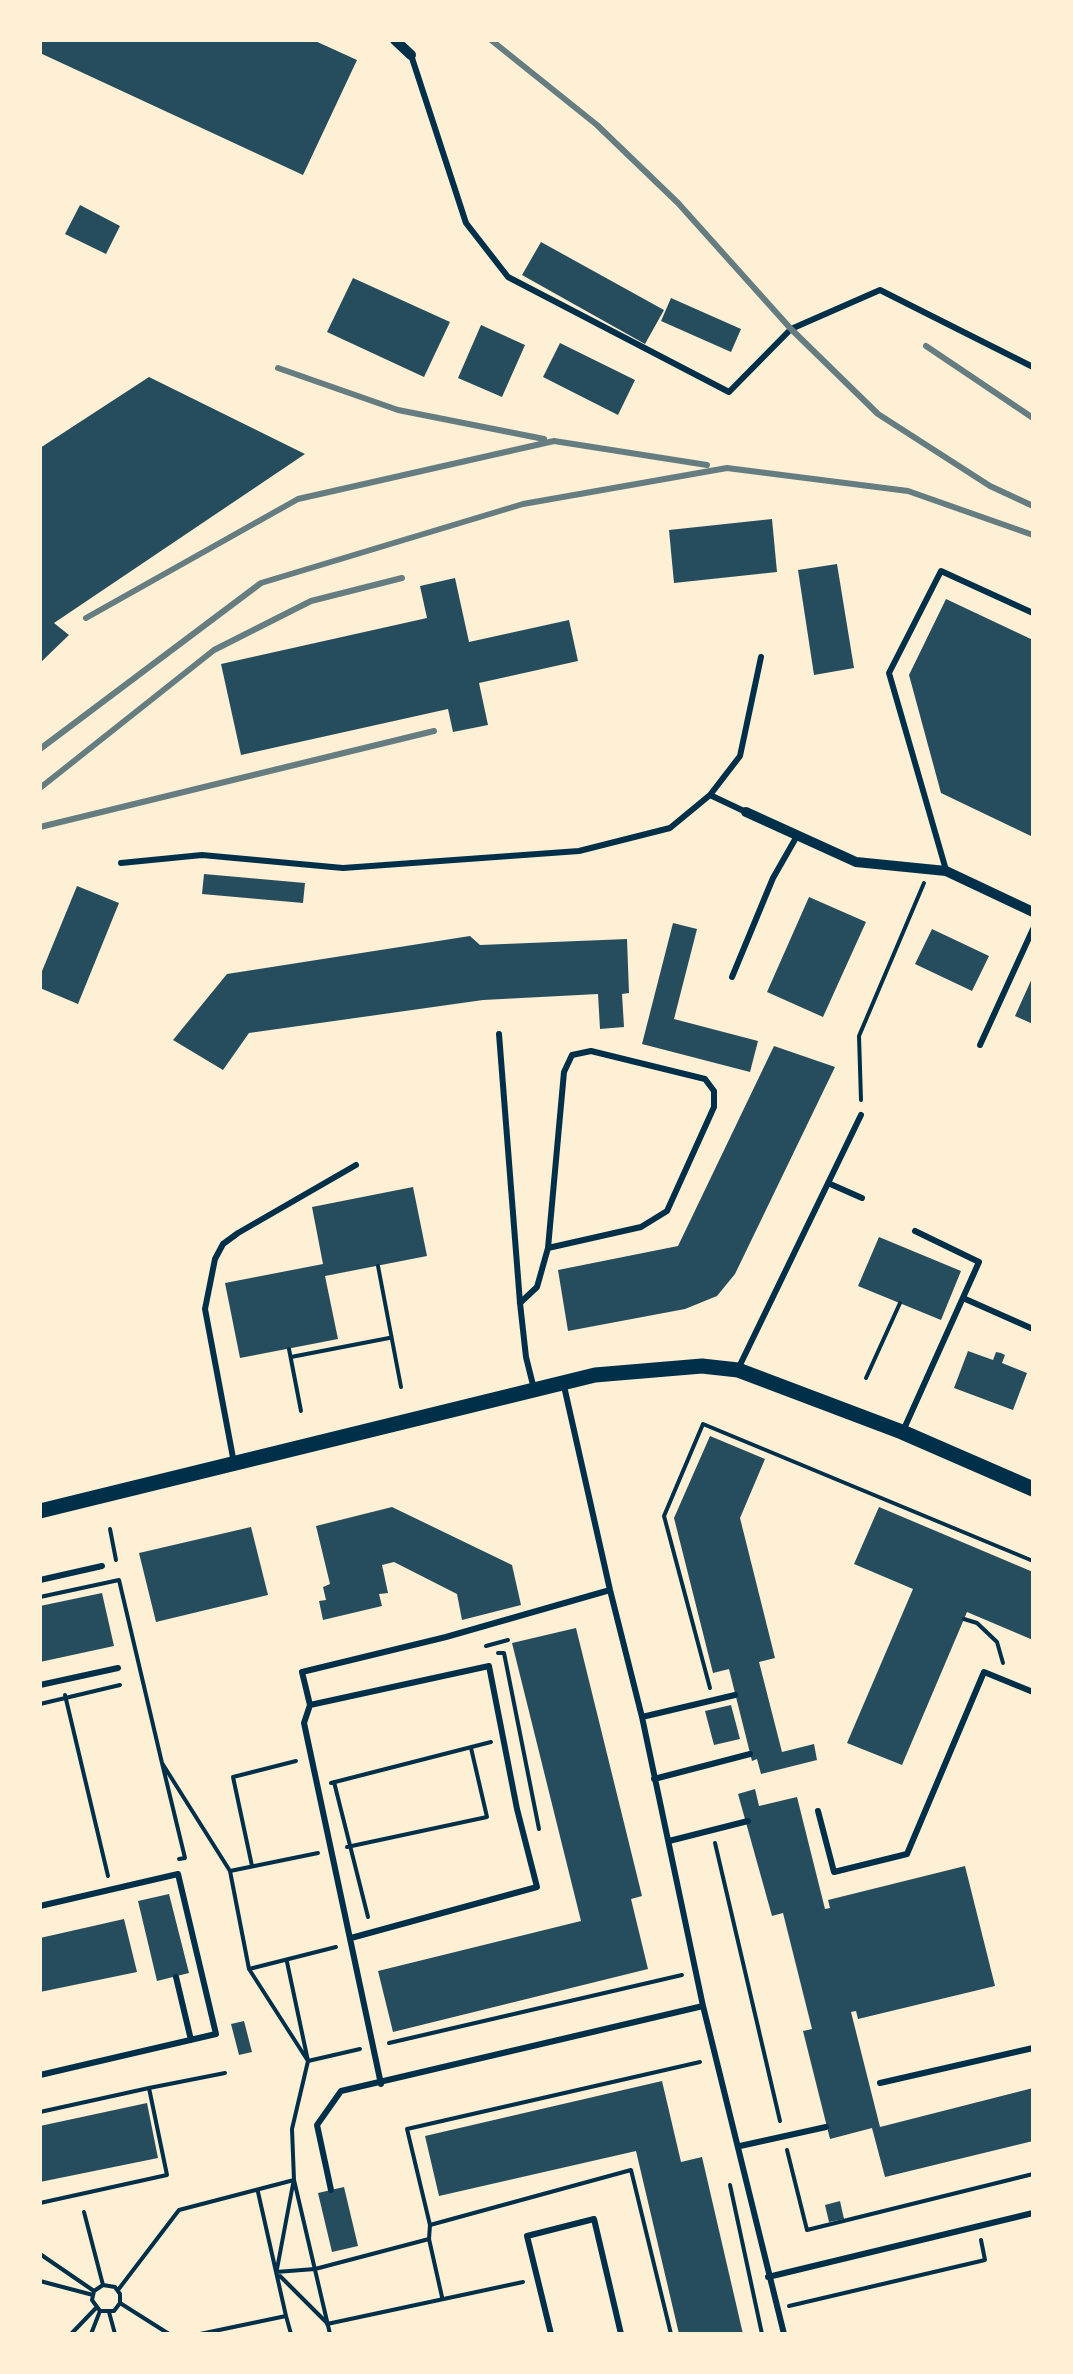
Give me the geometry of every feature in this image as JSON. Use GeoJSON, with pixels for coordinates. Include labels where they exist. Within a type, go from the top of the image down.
{"type":"FeatureCollection","features":[{"type":"Feature","properties":{"kind":"street"},"geometry":{"type":"LineString","coordinates":[[395,40],[410,55]]}},
{"type":"Feature","properties":{"kind":"street"},"geometry":{"type":"LineString","coordinates":[[746,812],[856,862],[946,871],[1033,912]]}},
{"type":"Feature","properties":{"kind":"street"},"geometry":{"type":"LineString","coordinates":[[40,1511],[595,1375],[702,1366],[738,1370],[902,1432],[1033,1489]]}},
{"type":"Feature","properties":{"kind":"lane"},"geometry":{"type":"LineString","coordinates":[[410,55],[466,222],[508,277],[729,392],[791,329],[880,290],[1033,367]]}},
{"type":"Feature","properties":{"kind":"lane"},"geometry":{"type":"LineString","coordinates":[[946,871],[889,672],[941,571],[1033,613]]}},
{"type":"Feature","properties":{"kind":"lane"},"geometry":{"type":"LineString","coordinates":[[120,863],[202,854],[342,868],[580,851],[670,828],[710,795],[740,756],[761,657]]}},
{"type":"Feature","properties":{"kind":"lane"},"geometry":{"type":"LineString","coordinates":[[710,795],[746,812]]}},
{"type":"Feature","properties":{"kind":"lane"},"geometry":{"type":"LineString","coordinates":[[732,977],[773,878],[798,835]]}},
{"type":"Feature","properties":{"kind":"lane"},"geometry":{"type":"LineString","coordinates":[[980,1045],[1033,929]]}},
{"type":"Feature","properties":{"kind":"lane"},"geometry":{"type":"LineString","coordinates":[[500,1034],[520,1303],[534,1390]]}},
{"type":"Feature","properties":{"kind":"lane"},"geometry":{"type":"LineString","coordinates":[[520,1303],[537,1288],[548,1248],[564,1072],[572,1055],[591,1051],[705,1079],[714,1091],[714,1107],[667,1211],[642,1227],[548,1248]]}},
{"type":"Feature","properties":{"kind":"lane"},"geometry":{"type":"LineString","coordinates":[[738,1370],[861,1116]]}},
{"type":"Feature","properties":{"kind":"lane"},"geometry":{"type":"LineString","coordinates":[[234,1464],[205,1309],[215,1260],[224,1244],[238,1233],[356,1165]]}},
{"type":"Feature","properties":{"kind":"lane"},"geometry":{"type":"LineString","coordinates":[[828,1182],[862,1198]]}},
{"type":"Feature","properties":{"kind":"lane"},"geometry":{"type":"LineString","coordinates":[[902,1432],[979,1262],[915,1231]]}},
{"type":"Feature","properties":{"kind":"lane"},"geometry":{"type":"LineString","coordinates":[[963,1298],[1033,1329]]}},
{"type":"Feature","properties":{"kind":"lane"},"geometry":{"type":"LineString","coordinates":[[564,1384],[704,2006],[784,2334]]}},
{"type":"Feature","properties":{"kind":"lane"},"geometry":{"type":"LineString","coordinates":[[40,1580],[102,1566]]}},
{"type":"Feature","properties":{"kind":"lane"},"geometry":{"type":"LineString","coordinates":[[382,2084],[304,1723],[310,1704],[302,1672],[446,1638],[610,1590]]}},
{"type":"Feature","properties":{"kind":"lane"},"geometry":{"type":"LineString","coordinates":[[310,1704],[490,1666],[517,1809],[537,1887],[351,1938]]}},
{"type":"Feature","properties":{"kind":"lane"},"geometry":{"type":"LineString","coordinates":[[40,1685],[118,1668]]}},
{"type":"Feature","properties":{"kind":"lane"},"geometry":{"type":"LineString","coordinates":[[818,1810],[834,1872],[908,1854],[984,1672],[1033,1692]]}},
{"type":"Feature","properties":{"kind":"lane"},"geometry":{"type":"LineString","coordinates":[[642,1717],[736,1695]]}},
{"type":"Feature","properties":{"kind":"lane"},"geometry":{"type":"LineString","coordinates":[[654,1779],[750,1754]]}},
{"type":"Feature","properties":{"kind":"lane"},"geometry":{"type":"LineString","coordinates":[[669,1841],[748,1820]]}},
{"type":"Feature","properties":{"kind":"lane"},"geometry":{"type":"LineString","coordinates":[[40,1906],[178,1874],[216,2034],[40,2075]]}},
{"type":"Feature","properties":{"kind":"lane"},"geometry":{"type":"LineString","coordinates":[[176,1977],[191,2040]]}},
{"type":"Feature","properties":{"kind":"lane"},"geometry":{"type":"LineString","coordinates":[[330,2190],[317,2124],[341,2091],[704,2006]]}},
{"type":"Feature","properties":{"kind":"lane"},"geometry":{"type":"LineString","coordinates":[[880,2083],[1033,2048]]}},
{"type":"Feature","properties":{"kind":"lane"},"geometry":{"type":"LineString","coordinates":[[739,2146],[826,2126]]}},
{"type":"Feature","properties":{"kind":"lane"},"geometry":{"type":"LineString","coordinates":[[768,2277],[1033,2212]]}},
{"type":"Feature","properties":{"kind":"lane"},"geometry":{"type":"LineString","coordinates":[[551,2334],[527,2236],[594,2219],[621,2334]]}},
{"type":"Feature","properties":{"kind":"path"},"geometry":{"type":"LineString","coordinates":[[861,1116],[859,1036],[930,870]]}},
{"type":"Feature","properties":{"kind":"path"},"geometry":{"type":"LineString","coordinates":[[378,1266],[401,1387]]}},
{"type":"Feature","properties":{"kind":"path"},"geometry":{"type":"LineString","coordinates":[[866,1378],[900,1303]]}},
{"type":"Feature","properties":{"kind":"path"},"geometry":{"type":"LineString","coordinates":[[291,1356],[391,1338]]}},
{"type":"Feature","properties":{"kind":"path"},"geometry":{"type":"LineString","coordinates":[[290,1348],[302,1412]]}},
{"type":"Feature","properties":{"kind":"path"},"geometry":{"type":"LineString","coordinates":[[714,1700],[664,1516],[704,1424],[1033,1561]]}},
{"type":"Feature","properties":{"kind":"path"},"geometry":{"type":"LineString","coordinates":[[110,1529],[116,1563]]}},
{"type":"Feature","properties":{"kind":"path"},"geometry":{"type":"LineString","coordinates":[[40,1597],[119,1580],[185,1858]]}},
{"type":"Feature","properties":{"kind":"path"},"geometry":{"type":"LineString","coordinates":[[964,1619],[978,1624],[997,1642],[1008,1682]]}},
{"type":"Feature","properties":{"kind":"path"},"geometry":{"type":"LineString","coordinates":[[486,1646],[508,1640]]}},
{"type":"Feature","properties":{"kind":"path"},"geometry":{"type":"LineString","coordinates":[[504,1652],[542,1842]]}},
{"type":"Feature","properties":{"kind":"path"},"geometry":{"type":"LineString","coordinates":[[61,1680],[111,1890]]}},
{"type":"Feature","properties":{"kind":"path"},"geometry":{"type":"LineString","coordinates":[[40,1704],[120,1685]]}},
{"type":"Feature","properties":{"kind":"path"},"geometry":{"type":"LineString","coordinates":[[317,1786],[504,1738]]}},
{"type":"Feature","properties":{"kind":"path"},"geometry":{"type":"LineString","coordinates":[[230,1872],[487,1817],[471,1748]]}},
{"type":"Feature","properties":{"kind":"path"},"geometry":{"type":"LineString","coordinates":[[252,1866],[233,1776],[295,1760]]}},
{"type":"Feature","properties":{"kind":"path"},"geometry":{"type":"LineString","coordinates":[[162,1763],[230,1872],[248,1969],[308,2061]]}},
{"type":"Feature","properties":{"kind":"path"},"geometry":{"type":"LineString","coordinates":[[334,1782],[369,1922]]}},
{"type":"Feature","properties":{"kind":"path"},"geometry":{"type":"LineString","coordinates":[[712,1828],[807,2230],[1033,2174]]}},
{"type":"Feature","properties":{"kind":"path"},"geometry":{"type":"LineString","coordinates":[[248,1969],[336,1947],[352,1948]]}},
{"type":"Feature","properties":{"kind":"path"},"geometry":{"type":"LineString","coordinates":[[287,1962],[308,2061],[292,2129],[294,2180],[327,2334]]}},
{"type":"Feature","properties":{"kind":"path"},"geometry":{"type":"LineString","coordinates":[[308,2061],[683,1975]]}},
{"type":"Feature","properties":{"kind":"path"},"geometry":{"type":"LineString","coordinates":[[442,2298],[429,2239],[430,2225],[407,2130],[703,2061]]}},
{"type":"Feature","properties":{"kind":"path"},"geometry":{"type":"LineString","coordinates":[[40,2112],[225,2073]]}},
{"type":"Feature","properties":{"kind":"path"},"geometry":{"type":"LineString","coordinates":[[40,2203],[167,2176],[149,2088]]}},
{"type":"Feature","properties":{"kind":"path"},"geometry":{"type":"LineString","coordinates":[[728,2178],[762,2334]]}},
{"type":"Feature","properties":{"kind":"path"},"geometry":{"type":"LineString","coordinates":[[169,2334],[120,2303],[118,2290],[179,2210],[294,2180]]}},
{"type":"Feature","properties":{"kind":"path"},"geometry":{"type":"LineString","coordinates":[[276,2272],[294,2180]]}},
{"type":"Feature","properties":{"kind":"path"},"geometry":{"type":"LineString","coordinates":[[258,2192],[291,2334]]}},
{"type":"Feature","properties":{"kind":"path"},"geometry":{"type":"LineString","coordinates":[[84,2212],[103,2285]]}},
{"type":"Feature","properties":{"kind":"path"},"geometry":{"type":"LineString","coordinates":[[276,2272],[315,2269],[429,2239]]}},
{"type":"Feature","properties":{"kind":"path"},"geometry":{"type":"LineString","coordinates":[[40,2254],[94,2293],[98,2309],[92,2334]]}},
{"type":"Feature","properties":{"kind":"path"},"geometry":{"type":"LineString","coordinates":[[778,2309],[985,2260]]}},
{"type":"Feature","properties":{"kind":"path"},"geometry":{"type":"LineString","coordinates":[[276,2272],[327,2324]]}},
{"type":"Feature","properties":{"kind":"path"},"geometry":{"type":"LineString","coordinates":[[327,2324],[537,2279]]}},
{"type":"Feature","properties":{"kind":"path"},"geometry":{"type":"LineString","coordinates":[[40,2281],[94,2293]]}},
{"type":"Feature","properties":{"kind":"path"},"geometry":{"type":"LineString","coordinates":[[103,2285],[118,2290]]}},
{"type":"Feature","properties":{"kind":"path"},"geometry":{"type":"LineString","coordinates":[[94,2293],[103,2285]]}},
{"type":"Feature","properties":{"kind":"path"},"geometry":{"type":"LineString","coordinates":[[110,2312],[120,2303]]}},
{"type":"Feature","properties":{"kind":"path"},"geometry":{"type":"LineString","coordinates":[[98,2309],[110,2312]]}},
{"type":"Feature","properties":{"kind":"path"},"geometry":{"type":"LineString","coordinates":[[71,2334],[98,2309]]}},
{"type":"Feature","properties":{"kind":"path"},"geometry":{"type":"LineString","coordinates":[[110,2312],[115,2334]]}},
{"type":"Feature","properties":{"kind":"path"},"geometry":{"type":"LineString","coordinates":[[200,2334],[286,2316]]}},
{"type":"Feature","properties":{"kind":"path"},"geometry":{"type":"LineString","coordinates":[[250,2323],[252,2334]]}},
{"type":"Feature","properties":{"kind":"building"},"geometry":{"type":"Polygon","coordinates":[[[40,40],[313,40],[357,60],[303,175],[40,53],[40,40]]]}},
{"type":"Feature","properties":{"kind":"building"},"geometry":{"type":"Polygon","coordinates":[[[80,205],[120,226],[106,254],[65,234],[80,205]]]}},
{"type":"Feature","properties":{"kind":"building"},"geometry":{"type":"Polygon","coordinates":[[[541,242],[664,310],[645,344],[522,275],[541,242]]]}},
{"type":"Feature","properties":{"kind":"building"},"geometry":{"type":"Polygon","coordinates":[[[353,278],[450,322],[424,377],[327,332],[353,278]]]}},
{"type":"Feature","properties":{"kind":"building"},"geometry":{"type":"Polygon","coordinates":[[[671,298],[741,329],[731,352],[661,321],[671,298]]]}},
{"type":"Feature","properties":{"kind":"building"},"geometry":{"type":"Polygon","coordinates":[[[481,325],[525,345],[502,397],[458,378],[481,325]]]}},
{"type":"Feature","properties":{"kind":"building"},"geometry":{"type":"Polygon","coordinates":[[[560,343],[635,380],[618,415],[543,377],[560,343]]]}},
{"type":"Feature","properties":{"kind":"building"},"geometry":{"type":"Polygon","coordinates":[[[149,377],[305,454],[54,623],[69,635],[40,663],[40,448],[149,377]]]}},
{"type":"Feature","properties":{"kind":"building"},"geometry":{"type":"Polygon","coordinates":[[[772,519],[777,572],[674,583],[669,530],[772,519]]]}},
{"type":"Feature","properties":{"kind":"building"},"geometry":{"type":"Polygon","coordinates":[[[837,564],[854,668],[814,675],[798,570],[837,564]]]}},
{"type":"Feature","properties":{"kind":"building"},"geometry":{"type":"Polygon","coordinates":[[[455,578],[469,642],[569,620],[578,661],[479,683],[488,725],[453,732],[448,709],[241,755],[221,664],[427,618],[420,586],[455,578]]]}},
{"type":"Feature","properties":{"kind":"building"},"geometry":{"type":"Polygon","coordinates":[[[946,599],[1033,640],[1033,837],[941,793],[909,675],[946,599]]]}},
{"type":"Feature","properties":{"kind":"building"},"geometry":{"type":"Polygon","coordinates":[[[204,874],[305,883],[303,903],[202,894],[204,874]]]}},
{"type":"Feature","properties":{"kind":"building"},"geometry":{"type":"Polygon","coordinates":[[[77,886],[119,903],[78,1004],[40,988],[40,976],[77,886]]]}},
{"type":"Feature","properties":{"kind":"building"},"geometry":{"type":"Polygon","coordinates":[[[809,897],[866,922],[823,1017],[767,992],[809,897]]]}},
{"type":"Feature","properties":{"kind":"building"},"geometry":{"type":"Polygon","coordinates":[[[673,923],[697,929],[674,1019],[758,1041],[750,1072],[642,1044],[673,923]]]}},
{"type":"Feature","properties":{"kind":"building"},"geometry":{"type":"Polygon","coordinates":[[[932,929],[989,956],[972,991],[915,964],[932,929]]]}},
{"type":"Feature","properties":{"kind":"building"},"geometry":{"type":"Polygon","coordinates":[[[470,936],[480,945],[627,939],[629,993],[622,994],[624,1027],[600,1029],[598,994],[483,1000],[249,1033],[223,1070],[173,1040],[227,974],[470,936]]]}},
{"type":"Feature","properties":{"kind":"building"},"geometry":{"type":"Polygon","coordinates":[[[1033,976],[1033,1024],[1015,1016],[1033,976]]]}},
{"type":"Feature","properties":{"kind":"building"},"geometry":{"type":"Polygon","coordinates":[[[774,1046],[835,1067],[735,1274],[717,1296],[685,1309],[568,1331],[558,1270],[678,1246],[774,1046]]]}},
{"type":"Feature","properties":{"kind":"building"},"geometry":{"type":"Polygon","coordinates":[[[413,1187],[427,1256],[325,1276],[338,1339],[240,1358],[225,1283],[323,1264],[312,1207],[413,1187]]]}},
{"type":"Feature","properties":{"kind":"building"},"geometry":{"type":"Polygon","coordinates":[[[879,1237],[961,1271],[941,1320],[858,1286],[879,1237]]]}},
{"type":"Feature","properties":{"kind":"building"},"geometry":{"type":"Polygon","coordinates":[[[968,1351],[993,1360],[996,1352],[1001,1353],[1005,1355],[1002,1363],[1027,1373],[1013,1410],[954,1388],[968,1351]]]}},
{"type":"Feature","properties":{"kind":"building"},"geometry":{"type":"Polygon","coordinates":[[[710,1436],[765,1459],[740,1518],[775,1658],[759,1662],[782,1752],[814,1744],[817,1760],[761,1774],[757,1759],[752,1761],[729,1669],[713,1673],[674,1518],[710,1436]]]}},
{"type":"Feature","properties":{"kind":"building"},"geometry":{"type":"Polygon","coordinates":[[[392,1507],[512,1565],[521,1605],[462,1620],[457,1594],[394,1562],[382,1565],[388,1593],[379,1594],[382,1606],[323,1620],[319,1601],[326,1600],[323,1587],[330,1584],[316,1526],[392,1507]]]}},
{"type":"Feature","properties":{"kind":"building"},"geometry":{"type":"Polygon","coordinates":[[[879,1507],[1033,1572],[1033,1640],[967,1612],[902,1765],[847,1743],[913,1589],[854,1564],[879,1507]]]}},
{"type":"Feature","properties":{"kind":"building"},"geometry":{"type":"Polygon","coordinates":[[[251,1527],[268,1595],[156,1622],[139,1553],[251,1527]]]}},
{"type":"Feature","properties":{"kind":"building"},"geometry":{"type":"Polygon","coordinates":[[[102,1593],[114,1646],[40,1662],[40,1606],[102,1593]]]}},
{"type":"Feature","properties":{"kind":"building"},"geometry":{"type":"Polygon","coordinates":[[[576,1628],[642,1896],[631,1899],[648,1969],[393,2032],[378,1971],[581,1921],[512,1643],[576,1628]]]}},
{"type":"Feature","properties":{"kind":"building"},"geometry":{"type":"Polygon","coordinates":[[[731,1705],[740,1739],[714,1745],[705,1711],[731,1705]]]}},
{"type":"Feature","properties":{"kind":"building"},"geometry":{"type":"Polygon","coordinates":[[[755,1789],[759,1806],[797,1797],[825,1909],[830,1908],[828,1900],[965,1866],[995,1986],[858,2019],[856,2011],[851,2012],[880,2127],[1033,2088],[1033,2141],[885,2177],[872,2128],[830,2139],[803,2031],[812,2029],[783,1913],[772,1916],[738,1794],[755,1789]]]}},
{"type":"Feature","properties":{"kind":"building"},"geometry":{"type":"Polygon","coordinates":[[[169,1894],[189,1973],[157,1981],[138,1901],[169,1894]]]}},
{"type":"Feature","properties":{"kind":"building"},"geometry":{"type":"Polygon","coordinates":[[[124,1919],[137,1972],[40,1992],[40,1938],[124,1919]]]}},
{"type":"Feature","properties":{"kind":"building"},"geometry":{"type":"Polygon","coordinates":[[[244,2021],[252,2052],[239,2055],[231,2024],[244,2021]]]}},
{"type":"Feature","properties":{"kind":"building"},"geometry":{"type":"Polygon","coordinates":[[[662,2081],[681,2162],[702,2157],[743,2334],[679,2334],[636,2151],[439,2196],[425,2136],[662,2081]]]}},
{"type":"Feature","properties":{"kind":"building"},"geometry":{"type":"Polygon","coordinates":[[[147,2103],[158,2158],[40,2182],[40,2126],[147,2103]]]}},
{"type":"Feature","properties":{"kind":"building"},"geometry":{"type":"Polygon","coordinates":[[[344,2187],[358,2246],[332,2252],[318,2193],[344,2187]]]}},
{"type":"Feature","properties":{"kind":"building"},"geometry":{"type":"Polygon","coordinates":[[[840,2201],[844,2219],[829,2222],[825,2205],[840,2201]]]}},
{"type":"Feature","properties":{"kind":"railway"},"geometry":{"type":"LineString","coordinates":[[491,40],[597,125],[678,203],[791,329],[878,414],[990,486],[1033,506]]}},
{"type":"Feature","properties":{"kind":"railway"},"geometry":{"type":"LineString","coordinates":[[926,346],[1033,418]]}},
{"type":"Feature","properties":{"kind":"railway"},"geometry":{"type":"LineString","coordinates":[[278,368],[398,410],[544,439]]}},
{"type":"Feature","properties":{"kind":"railway"},"geometry":{"type":"LineString","coordinates":[[86,618],[298,499],[554,441],[707,465]]}},
{"type":"Feature","properties":{"kind":"railway"},"geometry":{"type":"LineString","coordinates":[[40,749],[261,583],[523,504],[727,468],[908,491],[1033,535]]}},
{"type":"Feature","properties":{"kind":"railway"},"geometry":{"type":"LineString","coordinates":[[40,788],[214,650],[311,601],[402,578]]}},
{"type":"Feature","properties":{"kind":"railway"},"geometry":{"type":"LineString","coordinates":[[40,827],[434,731]]}}]}
